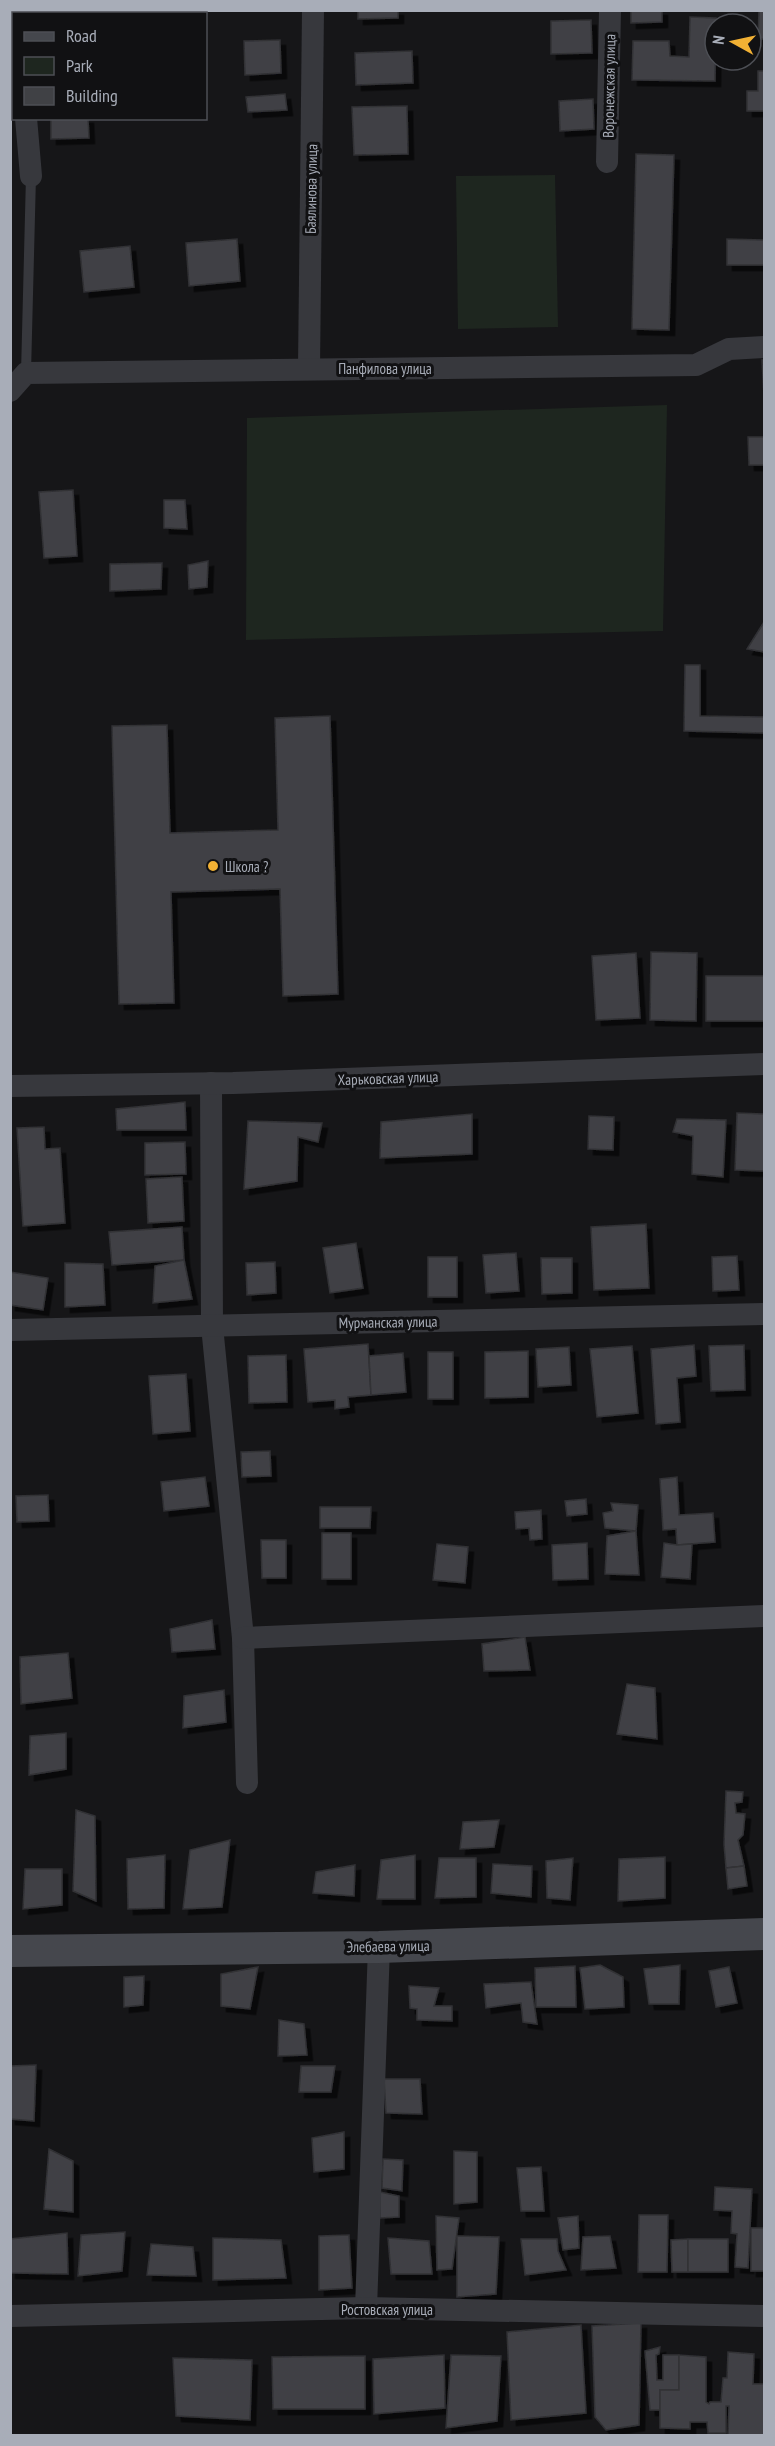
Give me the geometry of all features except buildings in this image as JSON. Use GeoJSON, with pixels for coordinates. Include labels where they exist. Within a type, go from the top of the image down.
{"type":"FeatureCollection","features":[{"type":"Feature","properties":{"kind":"main road","name":"Элебаева улица"},"geometry":{"type":"LineString","coordinates":[[10,1952],[380,1947],[765,1934]]}},
{"type":"Feature","properties":{"kind":"street","name":"Баялинова улица"},"geometry":{"type":"LineString","coordinates":[[309,368],[313,10]]}},
{"type":"Feature","properties":{"kind":"street","name":"Воронежская улица"},"geometry":{"type":"LineString","coordinates":[[607,162],[610,10]]}},
{"type":"Feature","properties":{"kind":"street"},"geometry":{"type":"LineString","coordinates":[[26,120],[31,176]]}},
{"type":"Feature","properties":{"kind":"street","name":"Панфилова улица"},"geometry":{"type":"LineString","coordinates":[[26,372],[696,365],[729,349],[765,347]]}},
{"type":"Feature","properties":{"kind":"street"},"geometry":{"type":"LineString","coordinates":[[10,391],[26,372]]}},
{"type":"Feature","properties":{"kind":"street","name":"Харьковская улица"},"geometry":{"type":"LineString","coordinates":[[10,1086],[211,1083],[765,1064]]}},
{"type":"Feature","properties":{"kind":"street"},"geometry":{"type":"LineString","coordinates":[[211,1083],[212,1326],[243,1638],[247,1783]]}},
{"type":"Feature","properties":{"kind":"street","name":"Мурманская улица"},"geometry":{"type":"LineString","coordinates":[[10,1330],[765,1314]]}},
{"type":"Feature","properties":{"kind":"street"},"geometry":{"type":"LineString","coordinates":[[243,1638],[765,1616]]}},
{"type":"Feature","properties":{"kind":"street"},"geometry":{"type":"LineString","coordinates":[[366,2308],[380,1947]]}},
{"type":"Feature","properties":{"kind":"street","name":"Ростовская улица"},"geometry":{"type":"LineString","coordinates":[[10,2316],[366,2308],[765,2316]]}},
{"type":"Feature","properties":{"kind":"lane"},"geometry":{"type":"LineString","coordinates":[[26,372],[31,176]]}},
{"type":"Feature","properties":{"kind":"green space"},"geometry":{"type":"Polygon","coordinates":[[[555,175],[558,327],[458,329],[456,176],[555,175]]]}},
{"type":"Feature","properties":{"kind":"green space"},"geometry":{"type":"Polygon","coordinates":[[[667,405],[663,631],[246,640],[247,418],[667,405]]]}},
{"type":"Feature","properties":{"kind":"place","name":"Школа ?"},"geometry":{"type":"Point","coordinates":[213,866]}}]}
